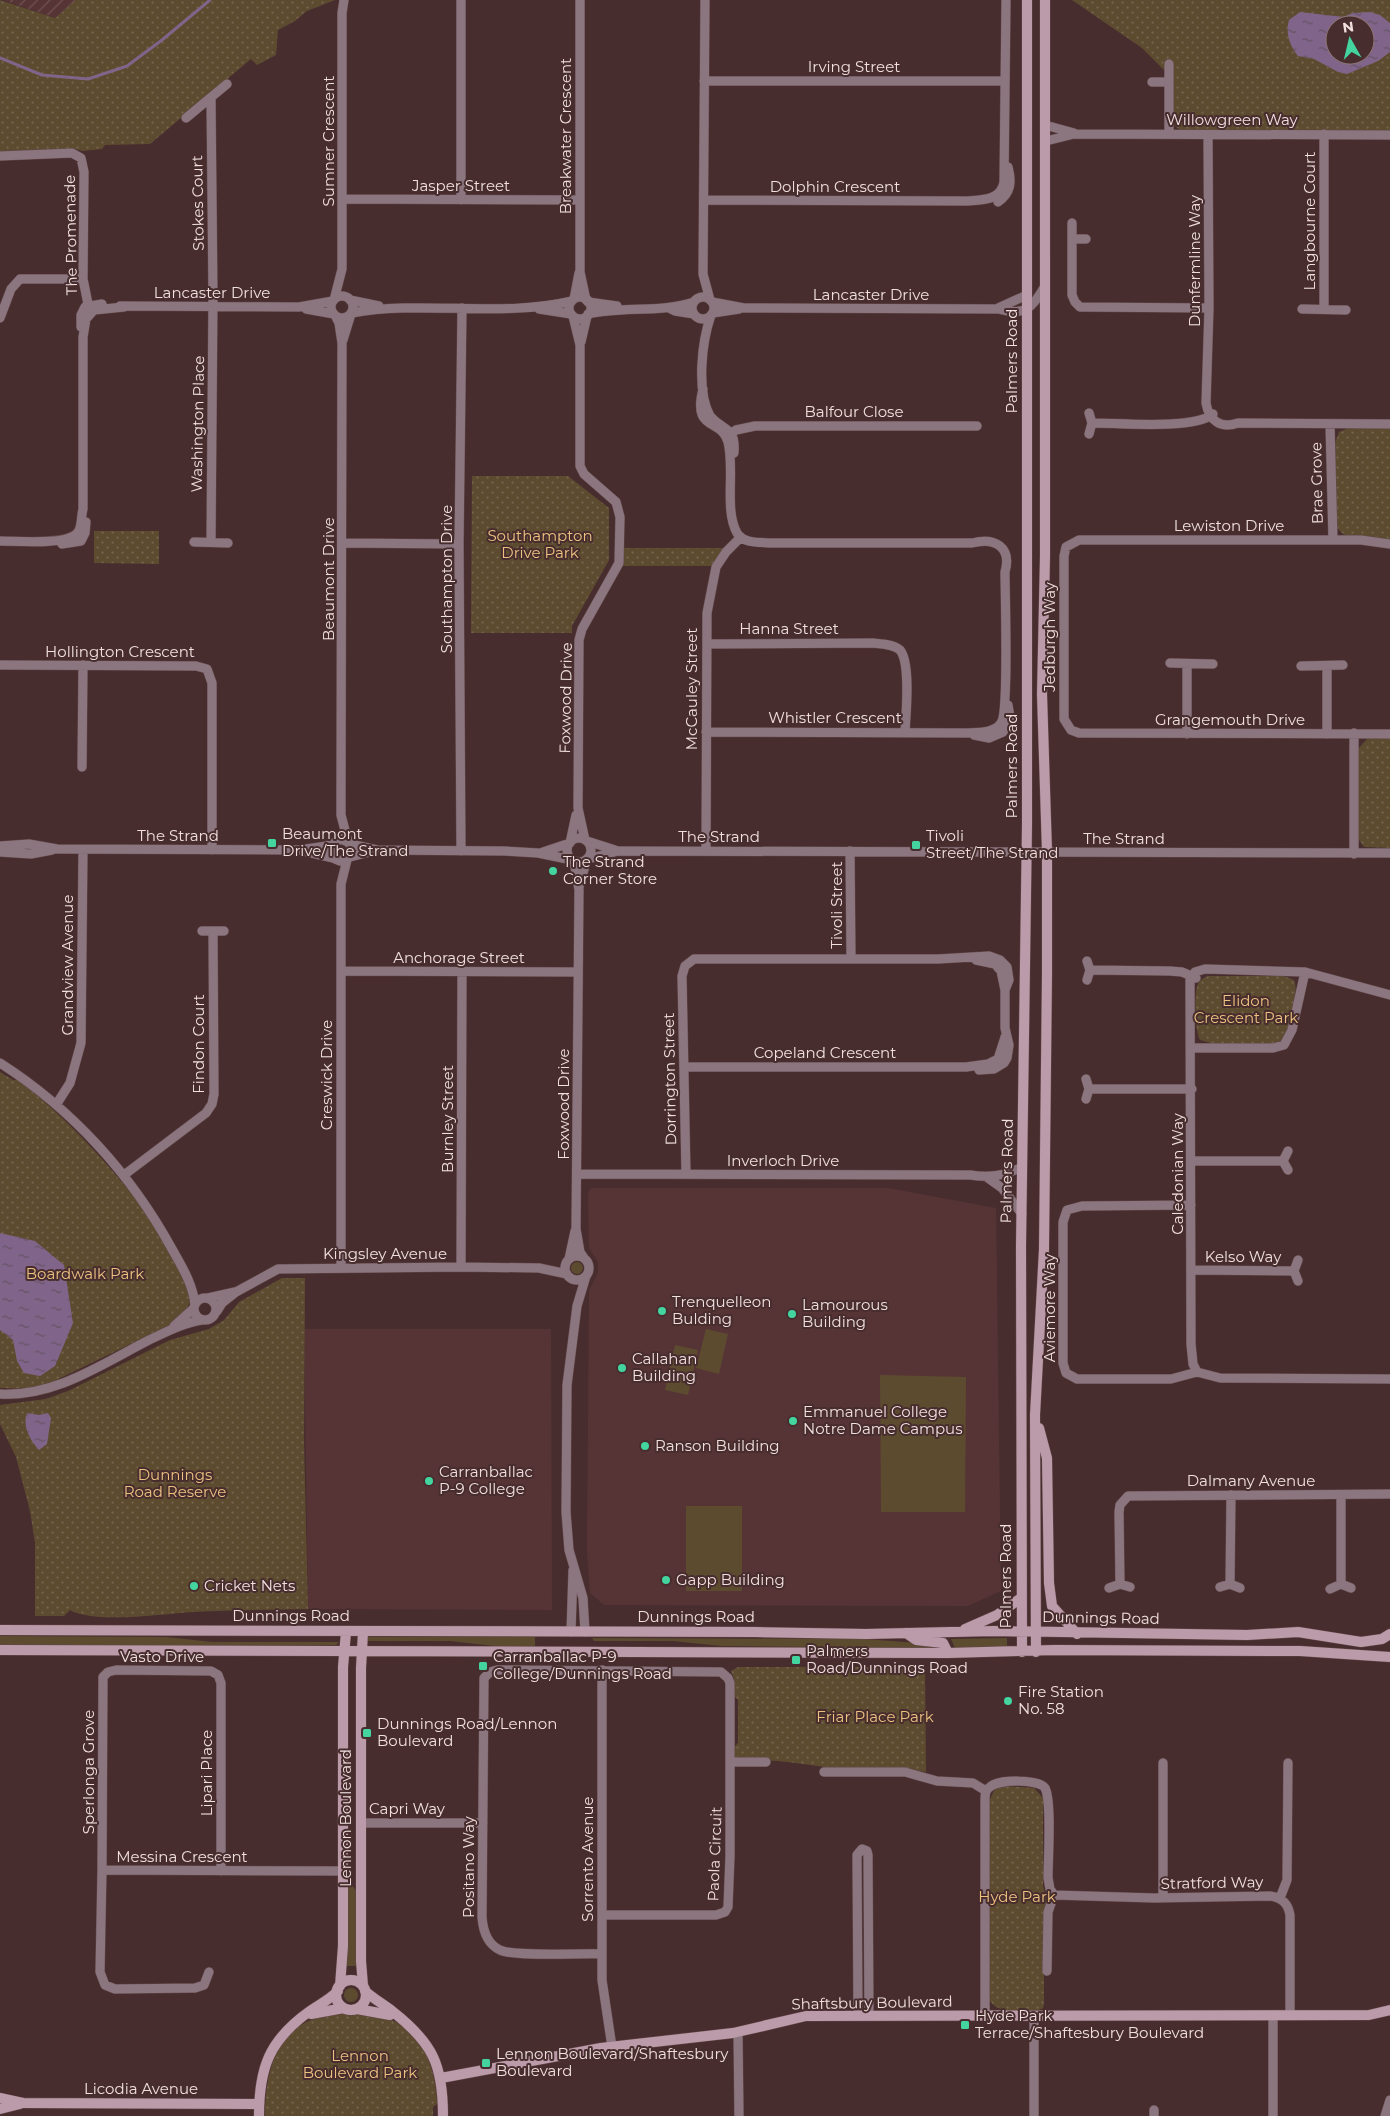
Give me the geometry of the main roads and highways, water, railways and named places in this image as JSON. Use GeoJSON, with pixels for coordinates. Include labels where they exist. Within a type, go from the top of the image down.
{"type":"FeatureCollection","features":[{"type":"Feature","properties":{"kind":"main road","name":"Palmers Road"},"geometry":{"type":"LineString","coordinates":[[1022,1652],[1022,1168],[1026,852],[1027,0]]}},
{"type":"Feature","properties":{"kind":"main road","name":"Palmers Road"},"geometry":{"type":"LineString","coordinates":[[1036,1652],[1035,1415],[1044,1249],[1047,852],[1042,694],[1045,556],[1045,0]]}},
{"type":"Feature","properties":{"kind":"main road"},"geometry":{"type":"LineString","coordinates":[[1035,1415],[1047,1458],[1049,1583],[1052,1606],[1077,1634]]}},
{"type":"Feature","properties":{"kind":"main road"},"geometry":{"type":"LineString","coordinates":[[959,1632],[998,1615],[1021,1598]]}},
{"type":"Feature","properties":{"kind":"main road","name":"Dunnings Road"},"geometry":{"type":"LineString","coordinates":[[0,1630],[1035,1632],[1077,1634],[1298,1632],[1361,1642],[1382,1638],[1390,1634]]}},
{"type":"Feature","properties":{"kind":"main road","name":"Lennon Boulevard"},"geometry":{"type":"LineString","coordinates":[[339,1989],[342,1975],[344,1651],[346,1632]]}},
{"type":"Feature","properties":{"kind":"main road","name":"Lennon Boulevard"},"geometry":{"type":"LineString","coordinates":[[363,1632],[361,1967],[364,1988]]}},
{"type":"Feature","properties":{"kind":"main road"},"geometry":{"type":"LineString","coordinates":[[570,1650],[571,1632]]}},
{"type":"Feature","properties":{"kind":"main road"},"geometry":{"type":"LineString","coordinates":[[583,1651],[585,1632]]}},
{"type":"Feature","properties":{"kind":"main road"},"geometry":{"type":"LineString","coordinates":[[906,1633],[916,1640],[943,1643],[948,1653]]}},
{"type":"Feature","properties":{"kind":"main road","name":"Dunnings Road"},"geometry":{"type":"LineString","coordinates":[[0,1650],[570,1650],[948,1653],[1077,1650],[1300,1650],[1390,1657]]}},
{"type":"Feature","properties":{"kind":"main road"},"geometry":{"type":"LineString","coordinates":[[343,1871],[361,1871]]}},
{"type":"Feature","properties":{"kind":"main road"},"geometry":{"type":"LineString","coordinates":[[259,2116],[260,2085],[267,2058],[283,2035],[301,2019],[324,2004],[339,1989],[352,1981],[364,1988],[413,2028],[427,2044],[436,2060],[441,2078],[443,2116]]}},
{"type":"Feature","properties":{"kind":"main road"},"geometry":{"type":"LineString","coordinates":[[357,2009],[364,2002],[364,1988]]}},
{"type":"Feature","properties":{"kind":"main road"},"geometry":{"type":"LineString","coordinates":[[339,1989],[338,2001],[344,2008]]}},
{"type":"Feature","properties":{"kind":"main road"},"geometry":{"type":"LineString","coordinates":[[301,2019],[320,2012],[344,2008],[377,2011],[398,2017]]}},
{"type":"Feature","properties":{"kind":"main road","name":"Shaftsbury Boulevard"},"geometry":{"type":"LineString","coordinates":[[1369,2015],[1390,2010]]}},
{"type":"Feature","properties":{"kind":"main road","name":"Shaftsbury Boulevard"},"geometry":{"type":"LineString","coordinates":[[441,2078],[612,2047],[738,2032],[799,2017],[1290,2014],[1369,2015],[1390,2018]]}},
{"type":"Feature","properties":{"kind":"main road","name":"Licodia Avenue"},"geometry":{"type":"LineString","coordinates":[[0,2098],[23,2103],[259,2104]]}},
{"type":"Feature","properties":{"kind":"main road","name":"Licodia Avenue"},"geometry":{"type":"LineString","coordinates":[[0,2109],[23,2103]]}},
{"type":"Feature","properties":{"kind":"water"},"geometry":{"type":"Polygon","coordinates":[[[1300,12],[1326,15],[1325,65],[1314,59],[1298,56],[1289,39],[1289,20],[1300,12]]]}},
{"type":"Feature","properties":{"kind":"water"},"geometry":{"type":"Polygon","coordinates":[[[1370,12],[1380,15],[1390,23],[1390,52],[1375,62],[1375,15],[1348,15],[1370,12]]]}},
{"type":"Feature","properties":{"kind":"water"},"geometry":{"type":"Polygon","coordinates":[[[1325,65],[1368,65],[1347,74],[1338,72],[1325,65]]]}},
{"type":"Feature","properties":{"kind":"water"},"geometry":{"type":"Polygon","coordinates":[[[0,1233],[35,1241],[64,1265],[73,1323],[55,1366],[40,1376],[24,1373],[17,1361],[13,1340],[0,1330],[0,1233]]]}},
{"type":"Feature","properties":{"kind":"water"},"geometry":{"type":"Polygon","coordinates":[[[27,1413],[39,1415],[48,1413],[51,1418],[47,1444],[39,1450],[26,1428],[27,1413]]]}},
{"type":"Feature","properties":{"kind":"waterway"},"geometry":{"type":"LineString","coordinates":[[0,58],[42,75],[88,79],[127,66],[210,0]]}},
{"type":"Feature","properties":{"kind":"place","name":"Beaumont Drive/The Strand"},"geometry":{"type":"Point","coordinates":[272,843]}},
{"type":"Feature","properties":{"kind":"place","name":"Tivoli Street/The Strand"},"geometry":{"type":"Point","coordinates":[916,845]}},
{"type":"Feature","properties":{"kind":"place","name":"The Strand Corner Store"},"geometry":{"type":"Point","coordinates":[553,871]}},
{"type":"Feature","properties":{"kind":"place","name":"Trenquelleon Bulding"},"geometry":{"type":"Point","coordinates":[662,1311]}},
{"type":"Feature","properties":{"kind":"place","name":"Lamourous Building"},"geometry":{"type":"Point","coordinates":[792,1314]}},
{"type":"Feature","properties":{"kind":"place","name":"Callahan Building"},"geometry":{"type":"Point","coordinates":[622,1368]}},
{"type":"Feature","properties":{"kind":"place","name":"Emmanuel College Notre Dame Campus"},"geometry":{"type":"Point","coordinates":[793,1421]}},
{"type":"Feature","properties":{"kind":"place","name":"Ranson Building"},"geometry":{"type":"Point","coordinates":[645,1446]}},
{"type":"Feature","properties":{"kind":"place","name":"Carranballac P-9 College"},"geometry":{"type":"Point","coordinates":[429,1481]}},
{"type":"Feature","properties":{"kind":"place","name":"Gapp Building"},"geometry":{"type":"Point","coordinates":[666,1580]}},
{"type":"Feature","properties":{"kind":"place","name":"Cricket Nets"},"geometry":{"type":"Point","coordinates":[194,1586]}},
{"type":"Feature","properties":{"kind":"place","name":"Palmers Road/Dunnings Road"},"geometry":{"type":"Point","coordinates":[796,1660]}},
{"type":"Feature","properties":{"kind":"place","name":"Carranballac P-9 College/Dunnings Road"},"geometry":{"type":"Point","coordinates":[483,1666]}},
{"type":"Feature","properties":{"kind":"place","name":"Fire Station No. 58"},"geometry":{"type":"Point","coordinates":[1008,1701]}},
{"type":"Feature","properties":{"kind":"place","name":"Dunnings Road/Lennon Boulevard"},"geometry":{"type":"Point","coordinates":[367,1733]}},
{"type":"Feature","properties":{"kind":"place","name":"Hyde Park Terrace/Shaftesbury Boulevard"},"geometry":{"type":"Point","coordinates":[965,2025]}},
{"type":"Feature","properties":{"kind":"place","name":"Lennon Boulevard/Shaftesbury Boulevard"},"geometry":{"type":"Point","coordinates":[486,2063]}},
{"type":"Feature","properties":{"kind":"park label","name":"Southampton Drive Park"},"geometry":{"type":"Point","coordinates":[540,544]}},
{"type":"Feature","properties":{"kind":"park label","name":"Elidon Crescent Park"},"geometry":{"type":"Point","coordinates":[1246,1010]}},
{"type":"Feature","properties":{"kind":"park label","name":"Boardwalk Park"},"geometry":{"type":"Point","coordinates":[85,1274]}},
{"type":"Feature","properties":{"kind":"park label","name":"Dunnings Road Reserve"},"geometry":{"type":"Point","coordinates":[175,1484]}},
{"type":"Feature","properties":{"kind":"park label","name":"Friar Place Park"},"geometry":{"type":"Point","coordinates":[875,1717]}},
{"type":"Feature","properties":{"kind":"park label","name":"Hyde Park"},"geometry":{"type":"Point","coordinates":[1017,1897]}},
{"type":"Feature","properties":{"kind":"park label","name":"Lennon Boulevard Park"},"geometry":{"type":"Point","coordinates":[360,2064]}}]}
